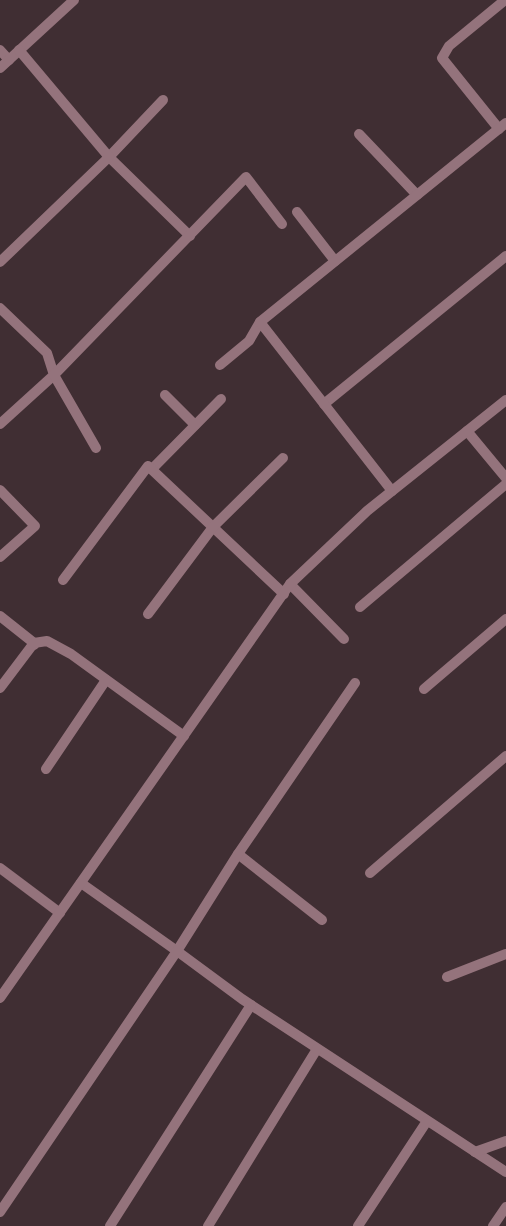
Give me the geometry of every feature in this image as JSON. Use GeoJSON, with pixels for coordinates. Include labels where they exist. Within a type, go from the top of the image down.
{"type":"FeatureCollection","features":[{"type":"Feature","properties":{"kind":"street"},"geometry":{"type":"LineString","coordinates":[[0,68],[74,0]]}},
{"type":"Feature","properties":{"kind":"street"},"geometry":{"type":"LineString","coordinates":[[220,365],[249,341],[260,322],[502,126],[442,58],[449,46],[504,0]]}},
{"type":"Feature","properties":{"kind":"street"},"geometry":{"type":"LineString","coordinates":[[0,50],[9,60]]}},
{"type":"Feature","properties":{"kind":"street"},"geometry":{"type":"LineString","coordinates":[[20,50],[109,156],[190,236]]}},
{"type":"Feature","properties":{"kind":"street"},"geometry":{"type":"LineString","coordinates":[[0,262],[109,156],[163,100]]}},
{"type":"Feature","properties":{"kind":"street"},"geometry":{"type":"LineString","coordinates":[[359,134],[417,195]]}},
{"type":"Feature","properties":{"kind":"street"},"geometry":{"type":"LineString","coordinates":[[0,424],[54,375],[246,177],[282,224]]}},
{"type":"Feature","properties":{"kind":"street"},"geometry":{"type":"LineString","coordinates":[[297,212],[335,261]]}},
{"type":"Feature","properties":{"kind":"street"},"geometry":{"type":"LineString","coordinates":[[324,404],[506,256]]}},
{"type":"Feature","properties":{"kind":"street"},"geometry":{"type":"LineString","coordinates":[[0,308],[47,353],[54,375],[96,448]]}},
{"type":"Feature","properties":{"kind":"street"},"geometry":{"type":"LineString","coordinates":[[260,322],[392,491]]}},
{"type":"Feature","properties":{"kind":"street"},"geometry":{"type":"LineString","coordinates":[[165,395],[195,426]]}},
{"type":"Feature","properties":{"kind":"street"},"geometry":{"type":"LineString","coordinates":[[152,469],[221,399]]}},
{"type":"Feature","properties":{"kind":"street"},"geometry":{"type":"LineString","coordinates":[[0,998],[290,584],[367,511],[506,400]]}},
{"type":"Feature","properties":{"kind":"street"},"geometry":{"type":"LineString","coordinates":[[467,431],[506,478]]}},
{"type":"Feature","properties":{"kind":"street"},"geometry":{"type":"LineString","coordinates":[[148,614],[213,527],[283,458]]}},
{"type":"Feature","properties":{"kind":"street"},"geometry":{"type":"LineString","coordinates":[[63,580],[148,466],[284,594]]}},
{"type":"Feature","properties":{"kind":"street"},"geometry":{"type":"LineString","coordinates":[[360,607],[506,484]]}},
{"type":"Feature","properties":{"kind":"street"},"geometry":{"type":"LineString","coordinates":[[0,490],[35,526],[0,557]]}},
{"type":"Feature","properties":{"kind":"street"},"geometry":{"type":"LineString","coordinates":[[290,584],[344,639]]}},
{"type":"Feature","properties":{"kind":"street"},"geometry":{"type":"LineString","coordinates":[[0,616],[34,644]]}},
{"type":"Feature","properties":{"kind":"street"},"geometry":{"type":"LineString","coordinates":[[424,689],[506,619]]}},
{"type":"Feature","properties":{"kind":"street"},"geometry":{"type":"LineString","coordinates":[[0,688],[34,644],[47,641],[71,654],[184,736]]}},
{"type":"Feature","properties":{"kind":"street"},"geometry":{"type":"LineString","coordinates":[[46,769],[106,680]]}},
{"type":"Feature","properties":{"kind":"street"},"geometry":{"type":"LineString","coordinates":[[0,1212],[177,951],[238,854],[355,683]]}},
{"type":"Feature","properties":{"kind":"street"},"geometry":{"type":"LineString","coordinates":[[370,873],[506,756]]}},
{"type":"Feature","properties":{"kind":"street"},"geometry":{"type":"LineString","coordinates":[[238,854],[322,920]]}},
{"type":"Feature","properties":{"kind":"street"},"geometry":{"type":"LineString","coordinates":[[0,868],[60,913]]}},
{"type":"Feature","properties":{"kind":"street"},"geometry":{"type":"LineString","coordinates":[[81,883],[251,1005],[506,1172]]}},
{"type":"Feature","properties":{"kind":"street"},"geometry":{"type":"LineString","coordinates":[[447,977],[506,954]]}},
{"type":"Feature","properties":{"kind":"street"},"geometry":{"type":"LineString","coordinates":[[110,1226],[251,1005]]}},
{"type":"Feature","properties":{"kind":"street"},"geometry":{"type":"LineString","coordinates":[[208,1226],[317,1049]]}},
{"type":"Feature","properties":{"kind":"street"},"geometry":{"type":"LineString","coordinates":[[358,1226],[427,1121]]}},
{"type":"Feature","properties":{"kind":"street"},"geometry":{"type":"LineString","coordinates":[[475,1152],[506,1141]]}},
{"type":"Feature","properties":{"kind":"street"},"geometry":{"type":"LineString","coordinates":[[493,1226],[506,1207]]}}]}
